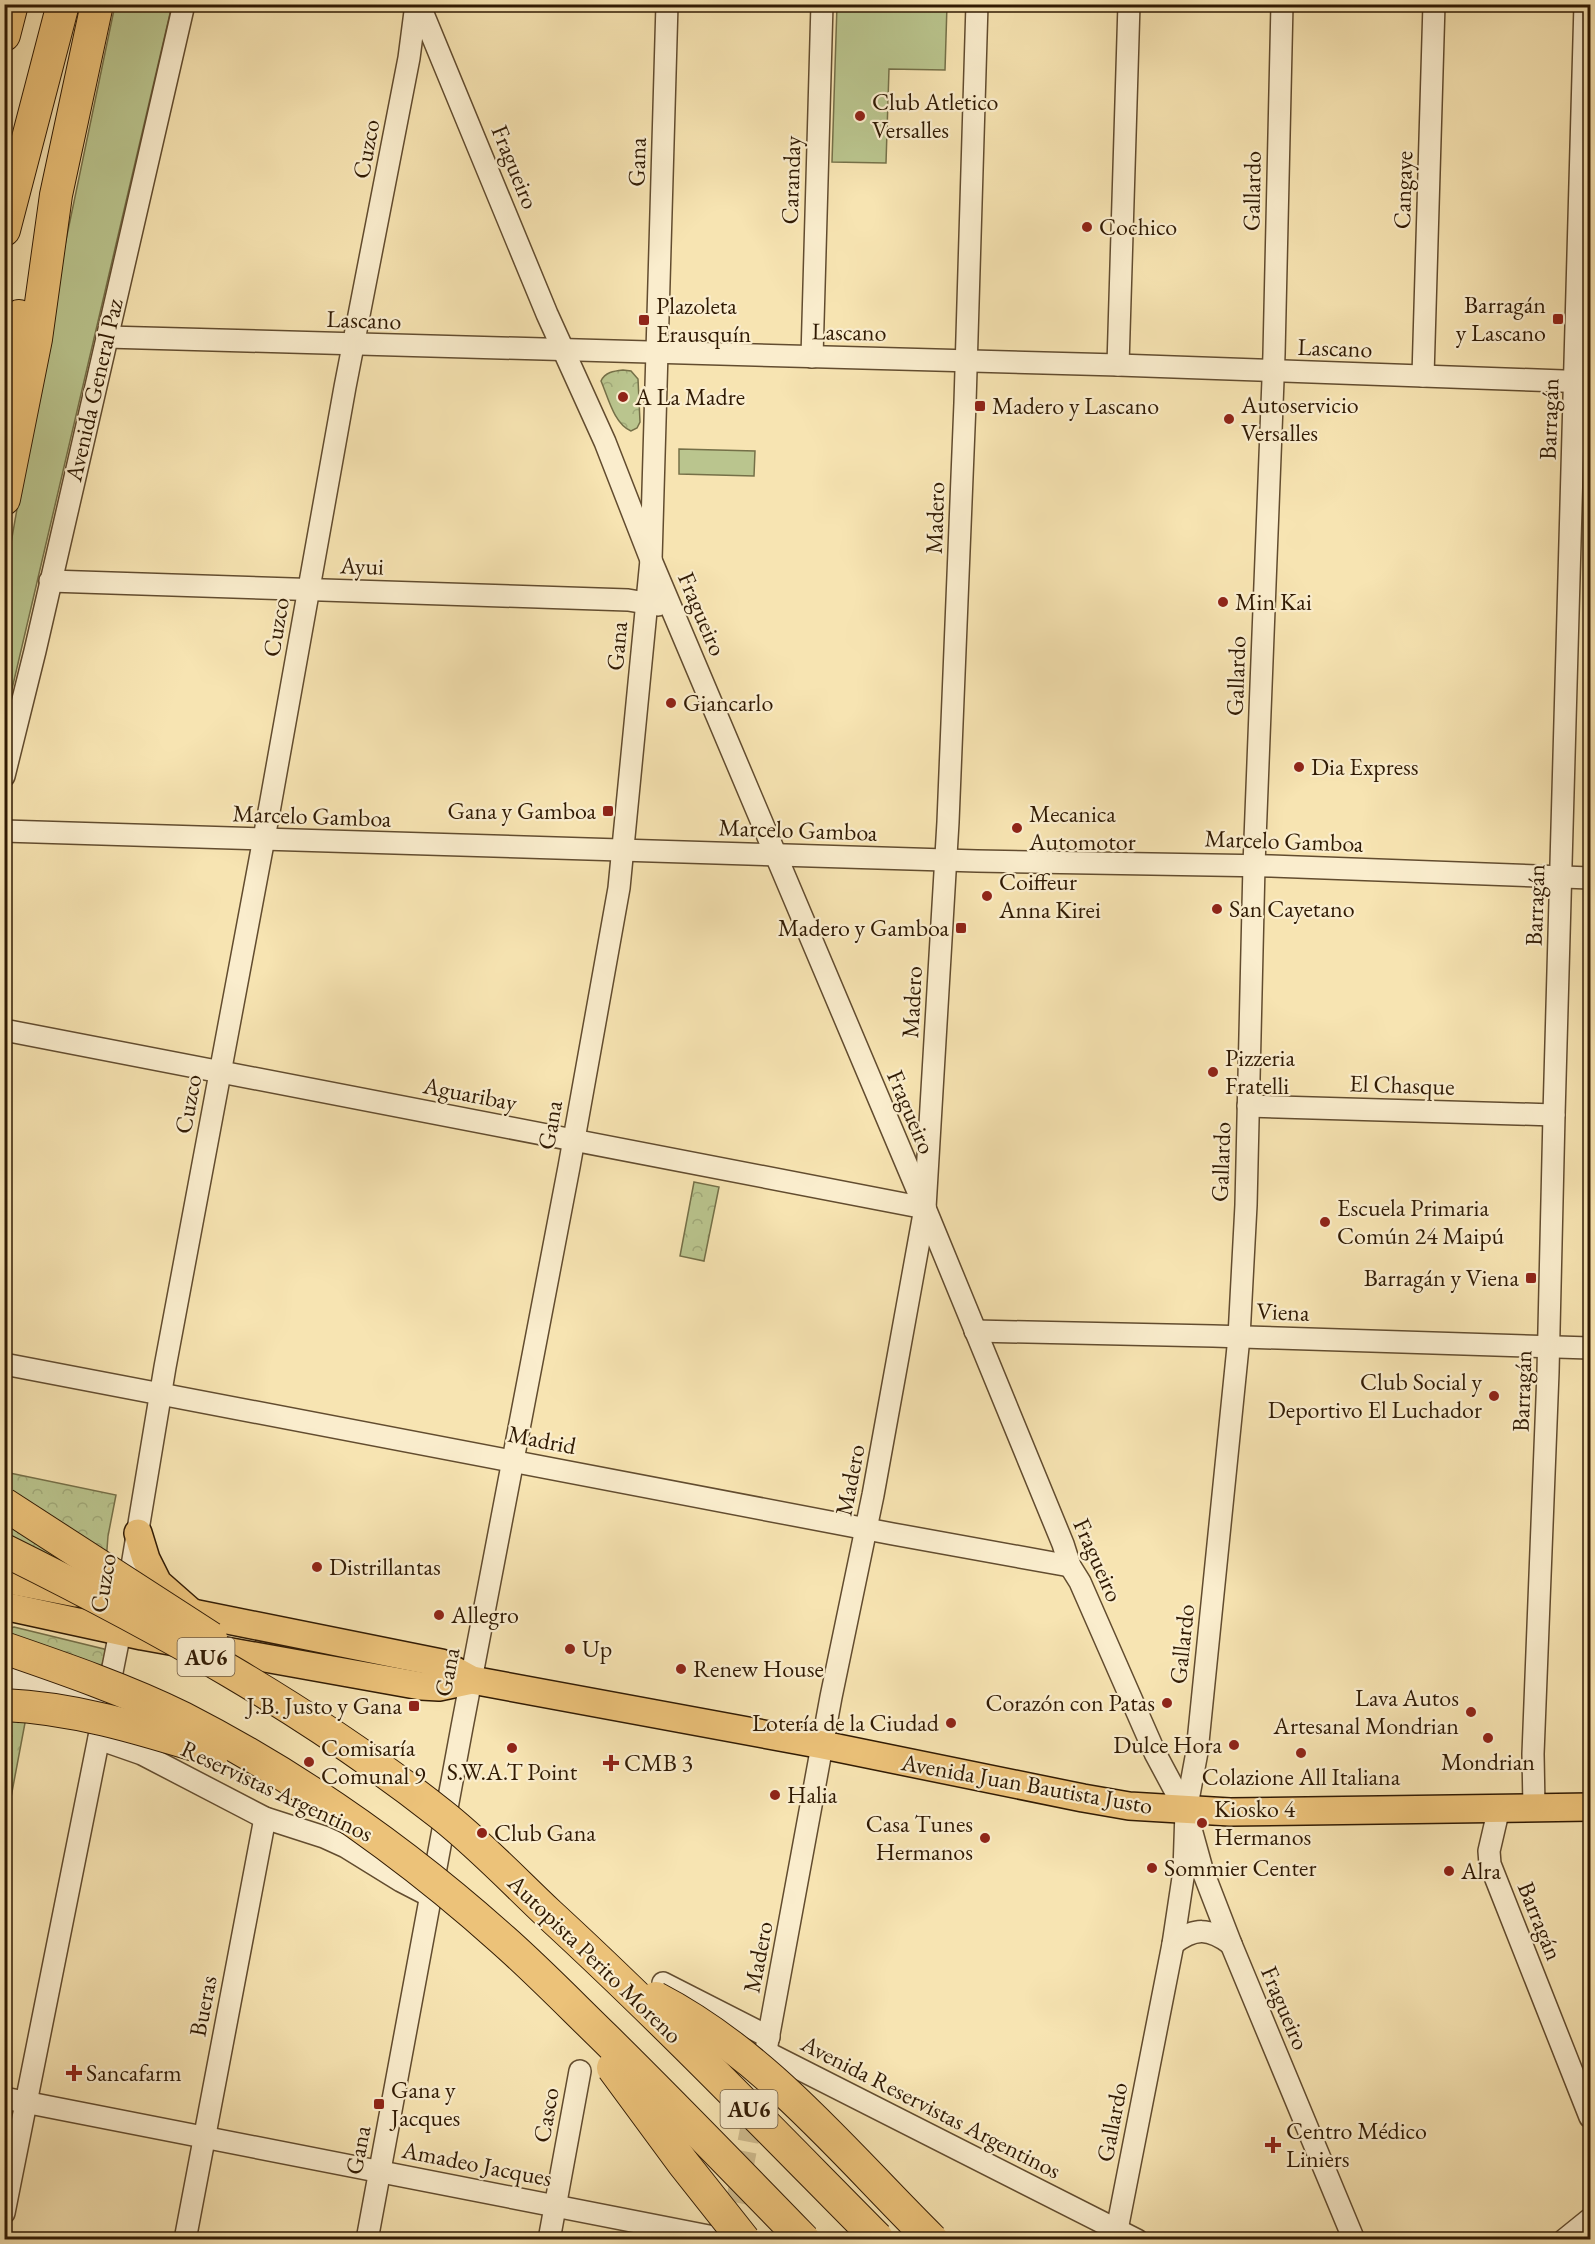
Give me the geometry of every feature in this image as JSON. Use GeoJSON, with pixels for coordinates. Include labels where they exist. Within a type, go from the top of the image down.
{"type":"FeatureCollection","features":[{"type":"Feature","properties":{"kind":"highway"},"geometry":{"type":"LineString","coordinates":[[4,35],[12,4]]}},
{"type":"Feature","properties":{"kind":"highway"},"geometry":{"type":"LineString","coordinates":[[4,230],[63,4]]}},
{"type":"Feature","properties":{"kind":"highway"},"geometry":{"type":"LineString","coordinates":[[4,499],[36,339],[56,195],[96,4]]}},
{"type":"Feature","properties":{"kind":"highway"},"geometry":{"type":"LineString","coordinates":[[4,380],[26,286],[56,195]]}},
{"type":"Feature","properties":{"kind":"highway"},"geometry":{"type":"LineString","coordinates":[[4,1504],[232,1653],[313,1711],[398,1780]]}},
{"type":"Feature","properties":{"kind":"highway","name":"Autopista Perito Moreno"},"geometry":{"type":"LineString","coordinates":[[4,1550],[225,1668],[294,1709],[398,1780],[446,1818],[622,1981],[878,2240]]}},
{"type":"Feature","properties":{"kind":"highway","name":"Autopista Perito Moreno"},"geometry":{"type":"LineString","coordinates":[[4,1648],[126,1692],[184,1719],[271,1768],[354,1822],[442,1888],[504,1940],[550,1983],[804,2240]]}},
{"type":"Feature","properties":{"kind":"highway"},"geometry":{"type":"LineString","coordinates":[[4,1705],[65,1711],[120,1722],[271,1768]]}},
{"type":"Feature","properties":{"kind":"highway"},"geometry":{"type":"LineString","coordinates":[[622,1981],[674,2007],[774,2080],[932,2240]]}},
{"type":"Feature","properties":{"kind":"highway"},"geometry":{"type":"LineString","coordinates":[[550,1983],[683,2163],[744,2240]]}},
{"type":"Feature","properties":{"kind":"main road"},"geometry":{"type":"LineString","coordinates":[[138,1533],[146,1559],[158,1582],[191,1612]]}},
{"type":"Feature","properties":{"kind":"main road","name":"Avenida Juan Bautista Justo"},"geometry":{"type":"LineString","coordinates":[[4,1579],[191,1612],[441,1663],[471,1680],[823,1745],[1129,1806],[1186,1811],[1289,1812],[1590,1807]]}},
{"type":"Feature","properties":{"kind":"main road","name":"Avenida Juan Bautista Justo"},"geometry":{"type":"LineString","coordinates":[[4,1606],[120,1631],[421,1686],[439,1687],[471,1680]]}},
{"type":"Feature","properties":{"kind":"street","name":"Avenida General Paz"},"geometry":{"type":"LineString","coordinates":[[4,776],[183,4]]}},
{"type":"Feature","properties":{"kind":"street","name":"Cuzco"},"geometry":{"type":"LineString","coordinates":[[4,2213],[15,2100],[99,1739],[126,1602],[160,1394],[418,4]]}},
{"type":"Feature","properties":{"kind":"street","name":"Fragueiro"},"geometry":{"type":"LineString","coordinates":[[418,4],[605,442],[651,560],[925,1208],[1070,1566],[1080,1582],[1155,1753],[1186,1811],[1202,1869],[1231,1944],[1354,2240]]}},
{"type":"Feature","properties":{"kind":"street","name":"Gana"},"geometry":{"type":"LineString","coordinates":[[367,2240],[619,888],[651,560],[667,4]]}},
{"type":"Feature","properties":{"kind":"street","name":"Caranday"},"geometry":{"type":"LineString","coordinates":[[812,357],[822,4]]}},
{"type":"Feature","properties":{"kind":"street","name":"Madero"},"geometry":{"type":"LineString","coordinates":[[766,2050],[925,1208],[946,860],[966,361],[977,4]]}},
{"type":"Feature","properties":{"kind":"street"},"geometry":{"type":"LineString","coordinates":[[1118,365],[1129,4]]}},
{"type":"Feature","properties":{"kind":"street","name":"Gallardo"},"geometry":{"type":"LineString","coordinates":[[1116,2234],[1173,1944],[1184,1871],[1186,1811],[1197,1752],[1239,1337],[1246,1205],[1254,865],[1273,371],[1282,4]]}},
{"type":"Feature","properties":{"kind":"street","name":"Cangaye"},"geometry":{"type":"LineString","coordinates":[[1424,376],[1434,4]]}},
{"type":"Feature","properties":{"kind":"street","name":"Barragán"},"geometry":{"type":"LineString","coordinates":[[1534,1807],[1533,1754],[1549,1347],[1562,877],[1583,381],[1585,4]]}},
{"type":"Feature","properties":{"kind":"street","name":"Lascano"},"geometry":{"type":"LineString","coordinates":[[107,337],[1118,365],[1583,381]]}},
{"type":"Feature","properties":{"kind":"street","name":"Ayui"},"geometry":{"type":"LineString","coordinates":[[50,581],[628,600],[672,608]]}},
{"type":"Feature","properties":{"kind":"street","name":"Marcelo Gamboa"},"geometry":{"type":"LineString","coordinates":[[4,831],[946,860],[1254,865],[1590,878]]}},
{"type":"Feature","properties":{"kind":"street","name":"Aguaribay"},"geometry":{"type":"LineString","coordinates":[[4,1030],[925,1208]]}},
{"type":"Feature","properties":{"kind":"street","name":"El Chasque"},"geometry":{"type":"LineString","coordinates":[[1248,1106],[1554,1115]]}},
{"type":"Feature","properties":{"kind":"street","name":"Viena"},"geometry":{"type":"LineString","coordinates":[[975,1331],[1590,1348]]}},
{"type":"Feature","properties":{"kind":"street","name":"Madrid"},"geometry":{"type":"LineString","coordinates":[[4,1364],[1070,1566]]}},
{"type":"Feature","properties":{"kind":"street"},"geometry":{"type":"LineString","coordinates":[[4,1677],[106,1698]]}},
{"type":"Feature","properties":{"kind":"street","name":"Reservistas Argentinos"},"geometry":{"type":"LineString","coordinates":[[99,1739],[142,1754],[265,1818],[335,1842],[430,1896]]}},
{"type":"Feature","properties":{"kind":"street","name":"Barragán"},"geometry":{"type":"LineString","coordinates":[[1499,1808],[1489,1851],[1490,1864],[1590,2117]]}},
{"type":"Feature","properties":{"kind":"street","name":"Bueras"},"geometry":{"type":"LineString","coordinates":[[185,2240],[265,1818]]}},
{"type":"Feature","properties":{"kind":"street"},"geometry":{"type":"LineString","coordinates":[[1173,1944],[1186,1934],[1202,1931],[1218,1935],[1231,1944]]}},
{"type":"Feature","properties":{"kind":"street","name":"Avenida Reservistas Argentinos"},"geometry":{"type":"LineString","coordinates":[[663,1983],[766,2050],[1116,2234],[1137,2240]]}},
{"type":"Feature","properties":{"kind":"street","name":"Casco"},"geometry":{"type":"LineString","coordinates":[[549,2240],[580,2071]]}},
{"type":"Feature","properties":{"kind":"street","name":"Amadeo Jacques"},"geometry":{"type":"LineString","coordinates":[[15,2100],[729,2239]]}},
{"type":"Feature","properties":{"kind":"street"},"geometry":{"type":"LineString","coordinates":[[1564,2240],[1590,2219]]}},
{"type":"Feature","properties":{"kind":"green space"},"geometry":{"type":"Polygon","coordinates":[[[115,5],[172,5],[5,719],[5,577],[56,288],[115,5]]]}},
{"type":"Feature","properties":{"kind":"green space","name":"Club Atletico Versalles"},"geometry":{"type":"Polygon","coordinates":[[[837,5],[947,5],[945,70],[889,69],[886,163],[832,162],[837,5]]]}},
{"type":"Feature","properties":{"kind":"green space"},"geometry":{"type":"Polygon","coordinates":[[[623,370],[631,371],[638,379],[640,422],[637,428],[631,431],[616,416],[601,381],[607,374],[623,370]]]}},
{"type":"Feature","properties":{"kind":"green space"},"geometry":{"type":"Polygon","coordinates":[[[679,449],[755,451],[754,476],[679,474],[679,449]]]}},
{"type":"Feature","properties":{"kind":"green space"},"geometry":{"type":"Polygon","coordinates":[[[1590,611],[1590,853],[1586,853],[1590,611]]]}},
{"type":"Feature","properties":{"kind":"green space"},"geometry":{"type":"Polygon","coordinates":[[[694,1182],[719,1187],[704,1261],[680,1256],[694,1182]]]}},
{"type":"Feature","properties":{"kind":"green space"},"geometry":{"type":"Polygon","coordinates":[[[5,1472],[116,1495],[108,1536],[105,1575],[5,1557],[5,1472]]]}},
{"type":"Feature","properties":{"kind":"green space"},"geometry":{"type":"Polygon","coordinates":[[[14,1627],[104,1649],[106,1651],[102,1665],[97,1673],[86,1682],[5,1668],[5,1629],[14,1627]]]}},
{"type":"Feature","properties":{"kind":"green space"},"geometry":{"type":"Polygon","coordinates":[[[5,1687],[31,1691],[9,1808],[5,1807],[5,1687]]]}},
{"type":"Feature","properties":{"kind":"tunnel"},"geometry":{"type":"LineString","coordinates":[[730,2233],[764,2061]]}},
{"type":"Feature","properties":{"kind":"place","name":"Club Atletico Versalles"},"geometry":{"type":"Point","coordinates":[860,116]}},
{"type":"Feature","properties":{"kind":"place","name":"Cochico"},"geometry":{"type":"Point","coordinates":[1087,227]}},
{"type":"Feature","properties":{"kind":"place","name":"Barragán y Lascano"},"geometry":{"type":"Point","coordinates":[1558,319]}},
{"type":"Feature","properties":{"kind":"place","name":"Plazoleta Erausquín"},"geometry":{"type":"Point","coordinates":[644,320]}},
{"type":"Feature","properties":{"kind":"place","name":"A La Madre"},"geometry":{"type":"Point","coordinates":[623,397]}},
{"type":"Feature","properties":{"kind":"place","name":"Madero y Lascano"},"geometry":{"type":"Point","coordinates":[980,406]}},
{"type":"Feature","properties":{"kind":"place","name":"Autoservicio Versalles"},"geometry":{"type":"Point","coordinates":[1229,419]}},
{"type":"Feature","properties":{"kind":"place","name":"Min Kai"},"geometry":{"type":"Point","coordinates":[1223,602]}},
{"type":"Feature","properties":{"kind":"place","name":"Giancarlo"},"geometry":{"type":"Point","coordinates":[671,703]}},
{"type":"Feature","properties":{"kind":"place","name":"Dia Express"},"geometry":{"type":"Point","coordinates":[1299,767]}},
{"type":"Feature","properties":{"kind":"place","name":"Gana y Gamboa"},"geometry":{"type":"Point","coordinates":[608,811]}},
{"type":"Feature","properties":{"kind":"place","name":"Mecanica Automotor"},"geometry":{"type":"Point","coordinates":[1017,828]}},
{"type":"Feature","properties":{"kind":"place","name":"Coiffeur Anna Kirei"},"geometry":{"type":"Point","coordinates":[987,896]}},
{"type":"Feature","properties":{"kind":"place","name":"San Cayetano"},"geometry":{"type":"Point","coordinates":[1217,909]}},
{"type":"Feature","properties":{"kind":"place","name":"Madero y Gamboa"},"geometry":{"type":"Point","coordinates":[961,928]}},
{"type":"Feature","properties":{"kind":"place","name":"Pizzeria Fratelli"},"geometry":{"type":"Point","coordinates":[1213,1072]}},
{"type":"Feature","properties":{"kind":"place","name":"Escuela Primaria Común 24 Maipú"},"geometry":{"type":"Point","coordinates":[1325,1222]}},
{"type":"Feature","properties":{"kind":"place","name":"Barragán y Viena"},"geometry":{"type":"Point","coordinates":[1531,1278]}},
{"type":"Feature","properties":{"kind":"place","name":"Club Social y Deportivo El Luchador"},"geometry":{"type":"Point","coordinates":[1494,1396]}},
{"type":"Feature","properties":{"kind":"place","name":"Distrillantas"},"geometry":{"type":"Point","coordinates":[317,1567]}},
{"type":"Feature","properties":{"kind":"place","name":"Allegro"},"geometry":{"type":"Point","coordinates":[439,1615]}},
{"type":"Feature","properties":{"kind":"place","name":"Up"},"geometry":{"type":"Point","coordinates":[570,1649]}},
{"type":"Feature","properties":{"kind":"place","name":"Renew House"},"geometry":{"type":"Point","coordinates":[681,1669]}},
{"type":"Feature","properties":{"kind":"place","name":"Corazón con Patas"},"geometry":{"type":"Point","coordinates":[1167,1703]}},
{"type":"Feature","properties":{"kind":"place","name":"J.B. Justo y Gana"},"geometry":{"type":"Point","coordinates":[414,1706]}},
{"type":"Feature","properties":{"kind":"place","name":"Lava Autos Artesanal Mondrian"},"geometry":{"type":"Point","coordinates":[1471,1712]}},
{"type":"Feature","properties":{"kind":"place","name":"Lotería de la Ciudad"},"geometry":{"type":"Point","coordinates":[951,1723]}},
{"type":"Feature","properties":{"kind":"place","name":"Mondrian"},"geometry":{"type":"Point","coordinates":[1488,1738]}},
{"type":"Feature","properties":{"kind":"place","name":"Dulce Hora"},"geometry":{"type":"Point","coordinates":[1234,1745]}},
{"type":"Feature","properties":{"kind":"place","name":"S.W.A.T Point"},"geometry":{"type":"Point","coordinates":[512,1748]}},
{"type":"Feature","properties":{"kind":"place","name":"Colazione All Italiana"},"geometry":{"type":"Point","coordinates":[1301,1753]}},
{"type":"Feature","properties":{"kind":"place","name":"Comisaría Comunal 9"},"geometry":{"type":"Point","coordinates":[309,1762]}},
{"type":"Feature","properties":{"kind":"place","name":"CMB 3"},"geometry":{"type":"Point","coordinates":[611,1763]}},
{"type":"Feature","properties":{"kind":"place","name":"Halia"},"geometry":{"type":"Point","coordinates":[775,1795]}},
{"type":"Feature","properties":{"kind":"place","name":"Kiosko 4 Hermanos"},"geometry":{"type":"Point","coordinates":[1202,1823]}},
{"type":"Feature","properties":{"kind":"place","name":"Club Gana"},"geometry":{"type":"Point","coordinates":[482,1833]}},
{"type":"Feature","properties":{"kind":"place","name":"Casa Tunes Hermanos"},"geometry":{"type":"Point","coordinates":[985,1838]}},
{"type":"Feature","properties":{"kind":"place","name":"Sommier Center"},"geometry":{"type":"Point","coordinates":[1152,1868]}},
{"type":"Feature","properties":{"kind":"place","name":"Alra"},"geometry":{"type":"Point","coordinates":[1449,1871]}},
{"type":"Feature","properties":{"kind":"place","name":"Sancafarm"},"geometry":{"type":"Point","coordinates":[74,2073]}},
{"type":"Feature","properties":{"kind":"place","name":"Gana y Jacques"},"geometry":{"type":"Point","coordinates":[379,2104]}},
{"type":"Feature","properties":{"kind":"place","name":"Centro Médico Liniers"},"geometry":{"type":"Point","coordinates":[1273,2145]}}]}
